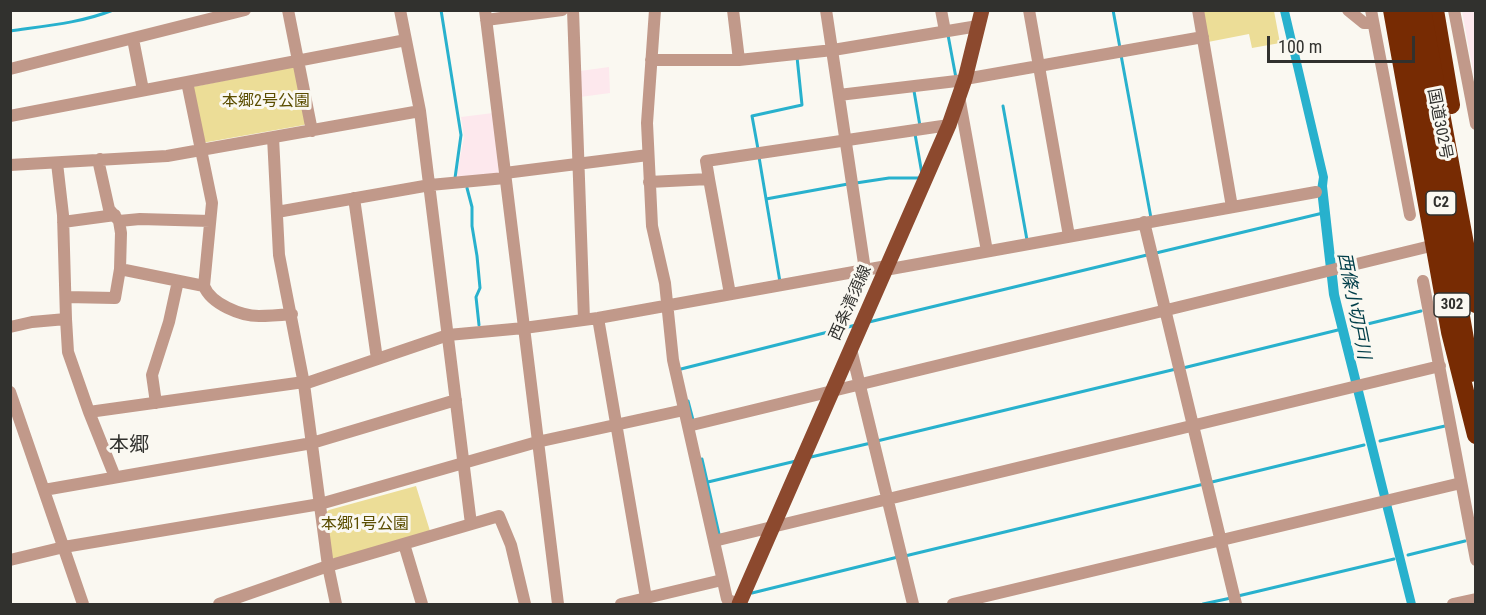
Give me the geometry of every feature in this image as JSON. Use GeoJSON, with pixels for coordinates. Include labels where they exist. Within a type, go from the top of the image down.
{"type":"FeatureCollection","features":[{"type":"Feature","properties":{"kind":"highway"},"geometry":{"type":"LineString","coordinates":[[1392,10],[1450,332],[1476,436]]}},
{"type":"Feature","properties":{"kind":"highway","name":"国道302号"},"geometry":{"type":"LineString","coordinates":[[1398,10],[1476,436]]}},
{"type":"Feature","properties":{"kind":"highway","name":"C2"},"geometry":{"type":"LineString","coordinates":[[1407,10],[1476,395]]}},
{"type":"Feature","properties":{"kind":"highway","name":"C2"},"geometry":{"type":"LineString","coordinates":[[1422,10],[1476,304]]}},
{"type":"Feature","properties":{"kind":"highway","name":"国道302号"},"geometry":{"type":"LineString","coordinates":[[1428,166],[1428,139],[1436,54],[1430,10]]}},
{"type":"Feature","properties":{"kind":"highway"},"geometry":{"type":"LineString","coordinates":[[1435,10],[1476,236]]}},
{"type":"Feature","properties":{"kind":"main road","name":"西条清須線"},"geometry":{"type":"LineString","coordinates":[[738,604],[949,125],[965,80],[982,10]]}},
{"type":"Feature","properties":{"kind":"street"},"geometry":{"type":"LineString","coordinates":[[10,69],[244,10]]}},
{"type":"Feature","properties":{"kind":"street"},"geometry":{"type":"LineString","coordinates":[[288,10],[312,130]]}},
{"type":"Feature","properties":{"kind":"street"},"geometry":{"type":"LineString","coordinates":[[400,10],[420,111],[471,524]]}},
{"type":"Feature","properties":{"kind":"street"},"geometry":{"type":"LineString","coordinates":[[558,604],[486,15],[562,10]]}},
{"type":"Feature","properties":{"kind":"street"},"geometry":{"type":"LineString","coordinates":[[573,10],[584,320]]}},
{"type":"Feature","properties":{"kind":"street"},"geometry":{"type":"LineString","coordinates":[[655,10],[647,123],[652,226],[665,283],[673,360],[684,410],[727,599],[738,604]]}},
{"type":"Feature","properties":{"kind":"street"},"geometry":{"type":"LineString","coordinates":[[733,10],[739,60]]}},
{"type":"Feature","properties":{"kind":"street"},"geometry":{"type":"LineString","coordinates":[[826,10],[865,270]]}},
{"type":"Feature","properties":{"kind":"street"},"geometry":{"type":"LineString","coordinates":[[941,10],[945,31]]}},
{"type":"Feature","properties":{"kind":"street"},"geometry":{"type":"LineString","coordinates":[[1029,10],[1069,236]]}},
{"type":"Feature","properties":{"kind":"street"},"geometry":{"type":"LineString","coordinates":[[1198,10],[1232,207]]}},
{"type":"Feature","properties":{"kind":"street"},"geometry":{"type":"LineString","coordinates":[[1348,10],[1364,23],[1372,17],[1410,215]]}},
{"type":"Feature","properties":{"kind":"street"},"geometry":{"type":"LineString","coordinates":[[1455,10],[1476,124]]}},
{"type":"Feature","properties":{"kind":"street"},"geometry":{"type":"LineString","coordinates":[[651,60],[739,60],[832,50],[978,26]]}},
{"type":"Feature","properties":{"kind":"street"},"geometry":{"type":"LineString","coordinates":[[839,95],[965,80],[1203,37]]}},
{"type":"Feature","properties":{"kind":"street"},"geometry":{"type":"LineString","coordinates":[[133,39],[143,90]]}},
{"type":"Feature","properties":{"kind":"street"},"geometry":{"type":"LineString","coordinates":[[10,116],[406,40]]}},
{"type":"Feature","properties":{"kind":"street"},"geometry":{"type":"LineString","coordinates":[[187,82],[212,203],[204,286],[207,294],[230,309],[257,316],[292,314]]}},
{"type":"Feature","properties":{"kind":"street"},"geometry":{"type":"LineString","coordinates":[[1428,139],[1468,85]]}},
{"type":"Feature","properties":{"kind":"street"},"geometry":{"type":"LineString","coordinates":[[959,96],[987,251]]}},
{"type":"Feature","properties":{"kind":"street"},"geometry":{"type":"LineString","coordinates":[[10,165],[167,156],[420,111]]}},
{"type":"Feature","properties":{"kind":"street"},"geometry":{"type":"LineString","coordinates":[[730,294],[706,161],[949,125]]}},
{"type":"Feature","properties":{"kind":"street"},"geometry":{"type":"LineString","coordinates":[[273,137],[279,255],[304,383],[328,566],[336,604]]}},
{"type":"Feature","properties":{"kind":"street"},"geometry":{"type":"LineString","coordinates":[[1396,145],[1428,166]]}},
{"type":"Feature","properties":{"kind":"street"},"geometry":{"type":"LineString","coordinates":[[277,212],[430,185],[648,155]]}},
{"type":"Feature","properties":{"kind":"street"},"geometry":{"type":"LineString","coordinates":[[66,297],[115,298],[120,269],[121,233],[117,218],[109,209],[99,164],[100,159]]}},
{"type":"Feature","properties":{"kind":"street"},"geometry":{"type":"LineString","coordinates":[[57,163],[63,222],[68,352],[115,477]]}},
{"type":"Feature","properties":{"kind":"street"},"geometry":{"type":"LineString","coordinates":[[649,182],[709,179]]}},
{"type":"Feature","properties":{"kind":"street"},"geometry":{"type":"LineString","coordinates":[[89,412],[304,383],[448,335],[597,318],[1316,192]]}},
{"type":"Feature","properties":{"kind":"street"},"geometry":{"type":"LineString","coordinates":[[354,198],[377,359]]}},
{"type":"Feature","properties":{"kind":"street"},"geometry":{"type":"LineString","coordinates":[[63,222],[117,218],[210,221]]}},
{"type":"Feature","properties":{"kind":"street"},"geometry":{"type":"LineString","coordinates":[[1144,222],[1236,604]]}},
{"type":"Feature","properties":{"kind":"street"},"geometry":{"type":"LineString","coordinates":[[688,426],[1476,236]]}},
{"type":"Feature","properties":{"kind":"street"},"geometry":{"type":"LineString","coordinates":[[120,269],[204,286]]}},
{"type":"Feature","properties":{"kind":"street"},"geometry":{"type":"LineString","coordinates":[[156,403],[152,375],[169,322],[178,281]]}},
{"type":"Feature","properties":{"kind":"street"},"geometry":{"type":"LineString","coordinates":[[1423,281],[1476,560]]}},
{"type":"Feature","properties":{"kind":"street"},"geometry":{"type":"LineString","coordinates":[[597,318],[646,598]]}},
{"type":"Feature","properties":{"kind":"street"},"geometry":{"type":"LineString","coordinates":[[10,327],[32,322],[66,319]]}},
{"type":"Feature","properties":{"kind":"street"},"geometry":{"type":"LineString","coordinates":[[1436,348],[1462,358]]}},
{"type":"Feature","properties":{"kind":"street"},"geometry":{"type":"LineString","coordinates":[[851,349],[913,604]]}},
{"type":"Feature","properties":{"kind":"street"},"geometry":{"type":"LineString","coordinates":[[714,541],[1440,366]]}},
{"type":"Feature","properties":{"kind":"street"},"geometry":{"type":"LineString","coordinates":[[10,392],[83,604]]}},
{"type":"Feature","properties":{"kind":"street"},"geometry":{"type":"LineString","coordinates":[[44,490],[312,443],[456,400]]}},
{"type":"Feature","properties":{"kind":"street"},"geometry":{"type":"LineString","coordinates":[[10,560],[64,548],[320,504],[537,442],[684,410]]}},
{"type":"Feature","properties":{"kind":"street"},"geometry":{"type":"LineString","coordinates":[[10,436],[25,434]]}},
{"type":"Feature","properties":{"kind":"street"},"geometry":{"type":"LineString","coordinates":[[953,604],[1461,483]]}},
{"type":"Feature","properties":{"kind":"street"},"geometry":{"type":"LineString","coordinates":[[219,604],[328,566],[499,516],[511,545],[525,604]]}},
{"type":"Feature","properties":{"kind":"street"},"geometry":{"type":"LineString","coordinates":[[404,544],[422,604]]}},
{"type":"Feature","properties":{"kind":"street"},"geometry":{"type":"LineString","coordinates":[[621,604],[723,580]]}},
{"type":"Feature","properties":{"kind":"street"},"geometry":{"type":"LineString","coordinates":[[1453,604],[1476,599]]}},
{"type":"Feature","properties":{"kind":"shaded area"},"geometry":{"type":"Polygon","coordinates":[[[1462,11],[1475,11],[1475,82],[1462,11]]]}},
{"type":"Feature","properties":{"kind":"shaded area"},"geometry":{"type":"Polygon","coordinates":[[[609,67],[610,93],[580,97],[580,71],[609,67]]]}},
{"type":"Feature","properties":{"kind":"shaded area"},"geometry":{"type":"Polygon","coordinates":[[[493,113],[499,176],[456,179],[464,137],[461,117],[493,113]]]}},
{"type":"Feature","properties":{"kind":"green space"},"geometry":{"type":"Polygon","coordinates":[[[1209,10],[1274,11],[1280,43],[1252,48],[1249,34],[1208,42],[1202,12],[1209,10]]]}},
{"type":"Feature","properties":{"kind":"green space","name":"本郷2号公園"},"geometry":{"type":"Polygon","coordinates":[[[293,67],[296,70],[307,122],[304,125],[202,143],[192,87],[293,67]]]}},
{"type":"Feature","properties":{"kind":"green space","name":"本郷1号公園"},"geometry":{"type":"Polygon","coordinates":[[[416,486],[430,531],[335,559],[330,556],[325,513],[416,486]]]}},
{"type":"Feature","properties":{"kind":"water"},"geometry":{"type":"Polygon","coordinates":[[[1280,11],[1289,11],[1328,177],[1327,186],[1339,294],[1416,604],[1407,604],[1329,295],[1317,190],[1319,177],[1280,11]]]}},
{"type":"Feature","properties":{"kind":"waterway"},"geometry":{"type":"LineString","coordinates":[[10,31],[76,21],[113,10]]}},
{"type":"Feature","properties":{"kind":"waterway"},"geometry":{"type":"LineString","coordinates":[[441,10],[461,135],[455,178]]}},
{"type":"Feature","properties":{"kind":"waterway"},"geometry":{"type":"LineString","coordinates":[[1113,10],[1120,48]]}},
{"type":"Feature","properties":{"kind":"waterway"},"geometry":{"type":"LineString","coordinates":[[948,35],[956,78]]}},
{"type":"Feature","properties":{"kind":"waterway"},"geometry":{"type":"LineString","coordinates":[[1121,55],[1151,218]]}},
{"type":"Feature","properties":{"kind":"waterway"},"geometry":{"type":"LineString","coordinates":[[758,149],[752,116],[802,105],[797,57]]}},
{"type":"Feature","properties":{"kind":"waterway"},"geometry":{"type":"LineString","coordinates":[[914,91],[920,126]]}},
{"type":"Feature","properties":{"kind":"waterway"},"geometry":{"type":"LineString","coordinates":[[1003,106],[1027,240]]}},
{"type":"Feature","properties":{"kind":"waterway"},"geometry":{"type":"LineString","coordinates":[[856,183],[889,178],[919,178],[922,174],[915,134]]}},
{"type":"Feature","properties":{"kind":"waterway"},"geometry":{"type":"LineString","coordinates":[[759,157],[780,282]]}},
{"type":"Feature","properties":{"kind":"waterway"},"geometry":{"type":"LineString","coordinates":[[766,199],[848,184]]}},
{"type":"Feature","properties":{"kind":"waterway"},"geometry":{"type":"LineString","coordinates":[[467,188],[472,207],[472,226],[480,288],[476,297],[479,325]]}},
{"type":"Feature","properties":{"kind":"waterway"},"geometry":{"type":"LineString","coordinates":[[1156,253],[1323,213]]}},
{"type":"Feature","properties":{"kind":"waterway"},"geometry":{"type":"LineString","coordinates":[[869,322],[1147,255]]}},
{"type":"Feature","properties":{"kind":"waterway","name":"西條小切戸川"},"geometry":{"type":"LineString","coordinates":[[1351,328],[1421,311]]}},
{"type":"Feature","properties":{"kind":"waterway"},"geometry":{"type":"LineString","coordinates":[[681,369],[856,325]]}},
{"type":"Feature","properties":{"kind":"waterway","name":"西條小切戸川"},"geometry":{"type":"LineString","coordinates":[[1183,368],[1342,329]]}},
{"type":"Feature","properties":{"kind":"waterway"},"geometry":{"type":"LineString","coordinates":[[877,441],[1176,369]]}},
{"type":"Feature","properties":{"kind":"waterway"},"geometry":{"type":"LineString","coordinates":[[688,401],[693,420]]}},
{"type":"Feature","properties":{"kind":"waterway"},"geometry":{"type":"LineString","coordinates":[[1380,441],[1445,426]]}},
{"type":"Feature","properties":{"kind":"waterway"},"geometry":{"type":"LineString","coordinates":[[811,457],[871,443]]}},
{"type":"Feature","properties":{"kind":"waterway"},"geometry":{"type":"LineString","coordinates":[[1212,482],[1364,445]]}},
{"type":"Feature","properties":{"kind":"waterway"},"geometry":{"type":"LineString","coordinates":[[702,459],[719,534]]}},
{"type":"Feature","properties":{"kind":"waterway"},"geometry":{"type":"LineString","coordinates":[[708,482],[796,461]]}},
{"type":"Feature","properties":{"kind":"waterway"},"geometry":{"type":"LineString","coordinates":[[905,556],[1204,484]]}},
{"type":"Feature","properties":{"kind":"waterway"},"geometry":{"type":"LineString","coordinates":[[1408,555],[1465,541]]}},
{"type":"Feature","properties":{"kind":"waterway"},"geometry":{"type":"LineString","coordinates":[[752,593],[898,557]]}},
{"type":"Feature","properties":{"kind":"waterway"},"geometry":{"type":"LineString","coordinates":[[1238,596],[1394,559]]}},
{"type":"Feature","properties":{"kind":"waterway"},"geometry":{"type":"LineString","coordinates":[[1203,604],[1231,598]]}},
{"type":"Feature","properties":{"kind":"district","name":"本郷"},"geometry":{"type":"Point","coordinates":[129,446]}}]}
